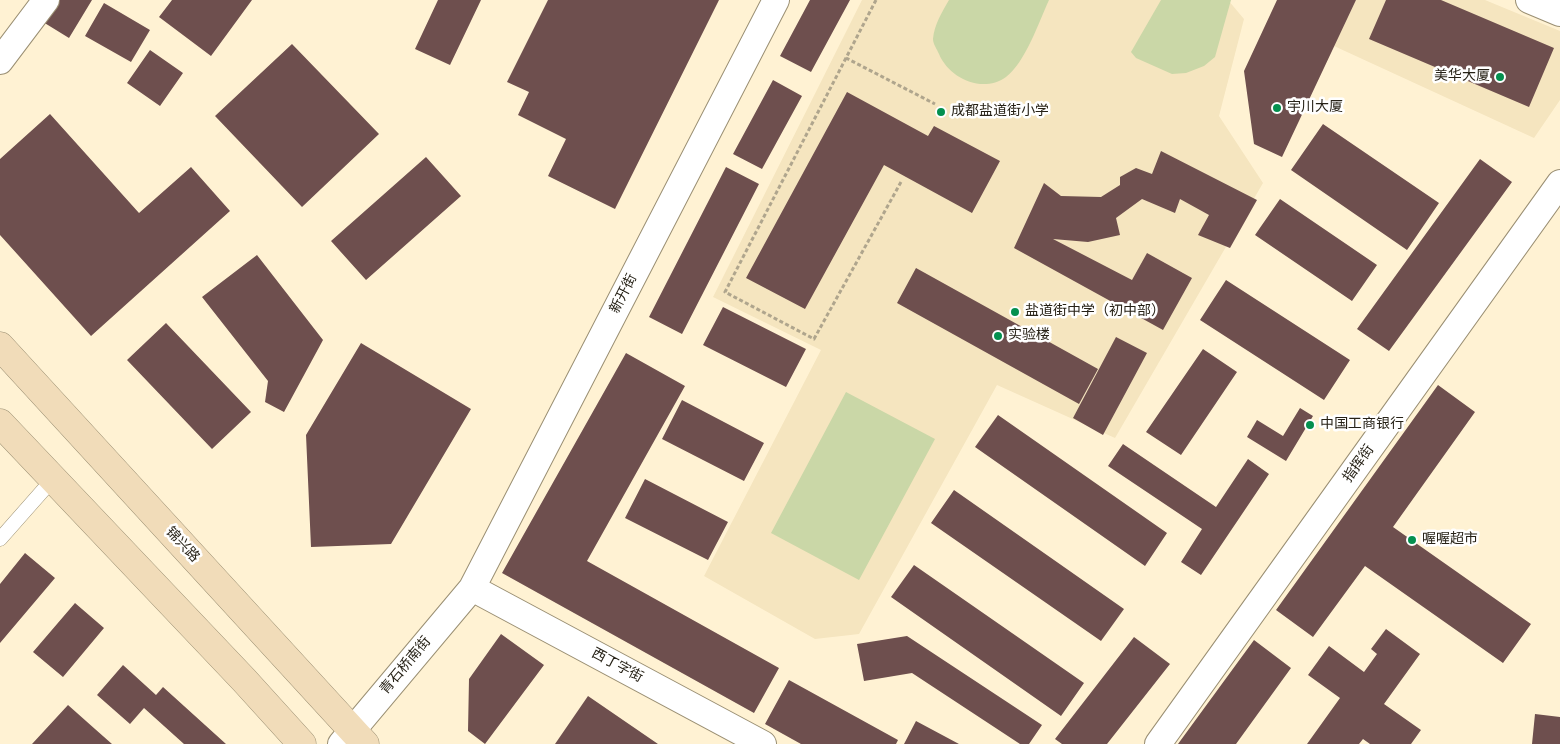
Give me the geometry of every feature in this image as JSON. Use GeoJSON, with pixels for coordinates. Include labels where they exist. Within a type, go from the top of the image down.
{"type":"FeatureCollection","features":[{"type":"Feature","properties":{"kind":"main road","name":"锦兴路"},"geometry":{"type":"LineString","coordinates":[[0,346],[353,739]]}},
{"type":"Feature","properties":{"kind":"main road"},"geometry":{"type":"LineString","coordinates":[[0,423],[244,680],[302,744]]}},
{"type":"Feature","properties":{"kind":"street"},"geometry":{"type":"LineString","coordinates":[[0,61],[46,0]]}},
{"type":"Feature","properties":{"kind":"street","name":"新开街"},"geometry":{"type":"LineString","coordinates":[[472,588],[776,0]]}},
{"type":"Feature","properties":{"kind":"street"},"geometry":{"type":"LineString","coordinates":[[1529,0],[1560,13]]}},
{"type":"Feature","properties":{"kind":"street","name":"指挥街"},"geometry":{"type":"LineString","coordinates":[[1158,744],[1560,183]]}},
{"type":"Feature","properties":{"kind":"street","name":"青石桥南街"},"geometry":{"type":"LineString","coordinates":[[353,739],[472,588]]}},
{"type":"Feature","properties":{"kind":"street","name":"西丁字街"},"geometry":{"type":"LineString","coordinates":[[472,588],[763,744]]}},
{"type":"Feature","properties":{"kind":"lane"},"geometry":{"type":"LineString","coordinates":[[0,539],[53,479]]}},
{"type":"Feature","properties":{"kind":"path"},"geometry":{"type":"LineString","coordinates":[[876,0],[725,292],[814,339],[901,182]]}},
{"type":"Feature","properties":{"kind":"path"},"geometry":{"type":"LineString","coordinates":[[846,58],[935,104]]}},
{"type":"Feature","properties":{"kind":"shaded area","name":"盐道街中学（初中部）"},"geometry":{"type":"Polygon","coordinates":[[[862,0],[1228,0],[1244,19],[1219,116],[1263,183],[1115,438],[997,385],[859,634],[815,639],[704,576],[821,350],[713,297],[862,0]]]}},
{"type":"Feature","properties":{"kind":"shaded area"},"geometry":{"type":"Polygon","coordinates":[[[1356,0],[1485,0],[1560,31],[1560,100],[1534,138],[1334,46],[1356,0]]]}},
{"type":"Feature","properties":{"kind":"green space"},"geometry":{"type":"Polygon","coordinates":[[[949,0],[1049,0],[1031,42],[1013,71],[997,82],[977,84],[967,81],[950,70],[934,45],[935,29],[949,0]]]}},
{"type":"Feature","properties":{"kind":"green space"},"geometry":{"type":"Polygon","coordinates":[[[1161,0],[1231,0],[1215,57],[1204,66],[1186,73],[1172,74],[1136,58],[1131,52],[1161,0]]]}},
{"type":"Feature","properties":{"kind":"green space"},"geometry":{"type":"Polygon","coordinates":[[[846,392],[935,439],[859,580],[771,533],[846,392]]]}},
{"type":"Feature","properties":{"kind":"building"},"geometry":{"type":"Polygon","coordinates":[[[56,0],[92,0],[69,38],[43,22],[56,0]]]}},
{"type":"Feature","properties":{"kind":"building"},"geometry":{"type":"Polygon","coordinates":[[[172,0],[252,0],[211,56],[159,17],[172,0]]]}},
{"type":"Feature","properties":{"kind":"building"},"geometry":{"type":"Polygon","coordinates":[[[438,0],[481,0],[450,65],[415,49],[438,0]]]}},
{"type":"Feature","properties":{"kind":"building"},"geometry":{"type":"Polygon","coordinates":[[[548,0],[719,0],[615,209],[548,176],[566,139],[518,115],[529,92],[507,82],[548,0]]]}},
{"type":"Feature","properties":{"kind":"building"},"geometry":{"type":"Polygon","coordinates":[[[810,0],[850,0],[811,72],[780,56],[810,0]]]}},
{"type":"Feature","properties":{"kind":"building","name":"宇川大厦"},"geometry":{"type":"Polygon","coordinates":[[[1277,0],[1356,0],[1282,157],[1254,144],[1244,71],[1277,0]]]}},
{"type":"Feature","properties":{"kind":"building","name":"美华大厦"},"geometry":{"type":"Polygon","coordinates":[[[1386,0],[1441,0],[1554,48],[1529,107],[1369,39],[1386,0]]]}},
{"type":"Feature","properties":{"kind":"building"},"geometry":{"type":"Polygon","coordinates":[[[104,3],[150,30],[131,62],[85,36],[104,3]]]}},
{"type":"Feature","properties":{"kind":"building"},"geometry":{"type":"Polygon","coordinates":[[[292,44],[379,134],[302,207],[215,116],[292,44]]]}},
{"type":"Feature","properties":{"kind":"building"},"geometry":{"type":"Polygon","coordinates":[[[150,50],[183,73],[160,106],[127,83],[150,50]]]}},
{"type":"Feature","properties":{"kind":"building"},"geometry":{"type":"Polygon","coordinates":[[[773,80],[802,96],[762,169],[733,154],[773,80]]]}},
{"type":"Feature","properties":{"kind":"building"},"geometry":{"type":"Polygon","coordinates":[[[847,92],[928,136],[934,126],[1000,161],[972,213],[884,165],[805,309],[746,278],[847,92]]]}},
{"type":"Feature","properties":{"kind":"building"},"geometry":{"type":"Polygon","coordinates":[[[50,114],[139,213],[191,167],[230,211],[91,336],[0,235],[0,159],[50,114]]]}},
{"type":"Feature","properties":{"kind":"building"},"geometry":{"type":"Polygon","coordinates":[[[1323,124],[1439,203],[1407,250],[1291,170],[1323,124]]]}},
{"type":"Feature","properties":{"kind":"building"},"geometry":{"type":"Polygon","coordinates":[[[1161,151],[1257,200],[1230,248],[1198,235],[1209,215],[1180,199],[1175,213],[1142,199],[1116,218],[1120,235],[1088,242],[1053,239],[1132,280],[1147,253],[1192,278],[1163,330],[1014,248],[1044,183],[1061,196],[1101,197],[1120,185],[1120,177],[1136,168],[1152,174],[1161,151]]]}},
{"type":"Feature","properties":{"kind":"building"},"geometry":{"type":"Polygon","coordinates":[[[426,157],[461,196],[366,280],[331,241],[426,157]]]}},
{"type":"Feature","properties":{"kind":"building"},"geometry":{"type":"Polygon","coordinates":[[[1480,159],[1512,182],[1389,351],[1357,329],[1480,159]]]}},
{"type":"Feature","properties":{"kind":"building"},"geometry":{"type":"Polygon","coordinates":[[[726,167],[759,184],[682,334],[649,317],[726,167]]]}},
{"type":"Feature","properties":{"kind":"building"},"geometry":{"type":"Polygon","coordinates":[[[1280,199],[1377,265],[1352,301],[1255,235],[1280,199]]]}},
{"type":"Feature","properties":{"kind":"building"},"geometry":{"type":"Polygon","coordinates":[[[257,255],[323,340],[284,412],[265,402],[268,381],[202,297],[257,255]]]}},
{"type":"Feature","properties":{"kind":"building","name":"实验楼"},"geometry":{"type":"Polygon","coordinates":[[[916,268],[1098,369],[1079,404],[897,303],[916,268]]]}},
{"type":"Feature","properties":{"kind":"building"},"geometry":{"type":"Polygon","coordinates":[[[1226,280],[1350,360],[1324,400],[1200,320],[1226,280]]]}},
{"type":"Feature","properties":{"kind":"building"},"geometry":{"type":"Polygon","coordinates":[[[723,307],[806,349],[786,387],[703,345],[723,307]]]}},
{"type":"Feature","properties":{"kind":"building"},"geometry":{"type":"Polygon","coordinates":[[[166,323],[251,412],[212,449],[127,360],[166,323]]]}},
{"type":"Feature","properties":{"kind":"building"},"geometry":{"type":"Polygon","coordinates":[[[1116,337],[1147,353],[1103,435],[1073,418],[1116,337]]]}},
{"type":"Feature","properties":{"kind":"building"},"geometry":{"type":"Polygon","coordinates":[[[361,343],[471,409],[391,544],[311,547],[306,435],[361,343]]]}},
{"type":"Feature","properties":{"kind":"building"},"geometry":{"type":"Polygon","coordinates":[[[1203,349],[1237,372],[1181,455],[1146,432],[1203,349]]]}},
{"type":"Feature","properties":{"kind":"building"},"geometry":{"type":"Polygon","coordinates":[[[626,353],[685,386],[587,561],[779,668],[754,713],[502,573],[626,353]]]}},
{"type":"Feature","properties":{"kind":"building"},"geometry":{"type":"Polygon","coordinates":[[[1438,385],[1475,412],[1393,527],[1531,624],[1503,663],[1365,566],[1313,637],[1276,610],[1438,385]]]}},
{"type":"Feature","properties":{"kind":"building"},"geometry":{"type":"Polygon","coordinates":[[[682,400],[764,443],[744,481],[662,439],[682,400]]]}},
{"type":"Feature","properties":{"kind":"building"},"geometry":{"type":"Polygon","coordinates":[[[1300,408],[1313,416],[1286,461],[1247,437],[1257,420],[1283,436],[1300,408]]]}},
{"type":"Feature","properties":{"kind":"building"},"geometry":{"type":"Polygon","coordinates":[[[998,415],[1167,533],[1145,566],[975,447],[998,415]]]}},
{"type":"Feature","properties":{"kind":"building"},"geometry":{"type":"Polygon","coordinates":[[[1123,444],[1216,507],[1248,459],[1269,474],[1201,575],[1181,562],[1202,529],[1108,466],[1123,444]]]}},
{"type":"Feature","properties":{"kind":"building"},"geometry":{"type":"Polygon","coordinates":[[[645,479],[728,522],[708,560],[625,518],[645,479]]]}},
{"type":"Feature","properties":{"kind":"building"},"geometry":{"type":"Polygon","coordinates":[[[954,490],[1124,609],[1101,641],[931,523],[954,490]]]}},
{"type":"Feature","properties":{"kind":"building"},"geometry":{"type":"Polygon","coordinates":[[[25,553],[55,578],[0,643],[0,584],[25,553]]]}},
{"type":"Feature","properties":{"kind":"building"},"geometry":{"type":"Polygon","coordinates":[[[914,565],[1084,683],[1061,716],[891,597],[914,565]]]}},
{"type":"Feature","properties":{"kind":"building"},"geometry":{"type":"Polygon","coordinates":[[[75,603],[104,628],[63,677],[33,652],[75,603]]]}},
{"type":"Feature","properties":{"kind":"building"},"geometry":{"type":"Polygon","coordinates":[[[1386,629],[1420,654],[1384,704],[1421,730],[1411,744],[1370,744],[1363,739],[1359,744],[1307,744],[1340,698],[1308,675],[1329,646],[1364,672],[1377,654],[1371,649],[1386,629]]]}},
{"type":"Feature","properties":{"kind":"building"},"geometry":{"type":"Polygon","coordinates":[[[501,634],[544,665],[485,744],[468,731],[469,679],[501,634]]]}},
{"type":"Feature","properties":{"kind":"building"},"geometry":{"type":"Polygon","coordinates":[[[907,636],[1042,725],[1029,744],[1020,744],[912,673],[864,681],[857,644],[907,636]]]}},
{"type":"Feature","properties":{"kind":"building"},"geometry":{"type":"Polygon","coordinates":[[[1134,637],[1170,664],[1107,744],[1062,744],[1055,739],[1134,637]]]}},
{"type":"Feature","properties":{"kind":"building"},"geometry":{"type":"Polygon","coordinates":[[[1254,640],[1291,668],[1236,744],[1178,744],[1254,640]]]}},
{"type":"Feature","properties":{"kind":"building"},"geometry":{"type":"Polygon","coordinates":[[[123,665],[156,695],[163,687],[226,744],[184,744],[144,708],[130,724],[97,695],[123,665]]]}},
{"type":"Feature","properties":{"kind":"building"},"geometry":{"type":"Polygon","coordinates":[[[789,680],[898,740],[896,744],[801,744],[765,724],[789,680]]]}},
{"type":"Feature","properties":{"kind":"building"},"geometry":{"type":"Polygon","coordinates":[[[588,696],[658,744],[555,744],[588,696]]]}},
{"type":"Feature","properties":{"kind":"building"},"geometry":{"type":"Polygon","coordinates":[[[68,705],[95,729],[112,744],[32,744],[68,705]]]}},
{"type":"Feature","properties":{"kind":"building"},"geometry":{"type":"Polygon","coordinates":[[[1535,714],[1560,717],[1560,744],[1532,744],[1535,714]]]}},
{"type":"Feature","properties":{"kind":"building"},"geometry":{"type":"Polygon","coordinates":[[[916,721],[959,744],[904,744],[916,721]]]}},
{"type":"Feature","properties":{"kind":"place","name":"美华大厦"},"geometry":{"type":"Point","coordinates":[1500,77]}},
{"type":"Feature","properties":{"kind":"place","name":"宇川大厦"},"geometry":{"type":"Point","coordinates":[1277,108]}},
{"type":"Feature","properties":{"kind":"place","name":"成都盐道街小学"},"geometry":{"type":"Point","coordinates":[941,112]}},
{"type":"Feature","properties":{"kind":"place","name":"盐道街中学（初中部）"},"geometry":{"type":"Point","coordinates":[1015,312]}},
{"type":"Feature","properties":{"kind":"place","name":"实验楼"},"geometry":{"type":"Point","coordinates":[998,336]}},
{"type":"Feature","properties":{"kind":"place","name":"中国工商银行"},"geometry":{"type":"Point","coordinates":[1310,425]}},
{"type":"Feature","properties":{"kind":"place","name":"喔喔超市"},"geometry":{"type":"Point","coordinates":[1412,540]}}]}
